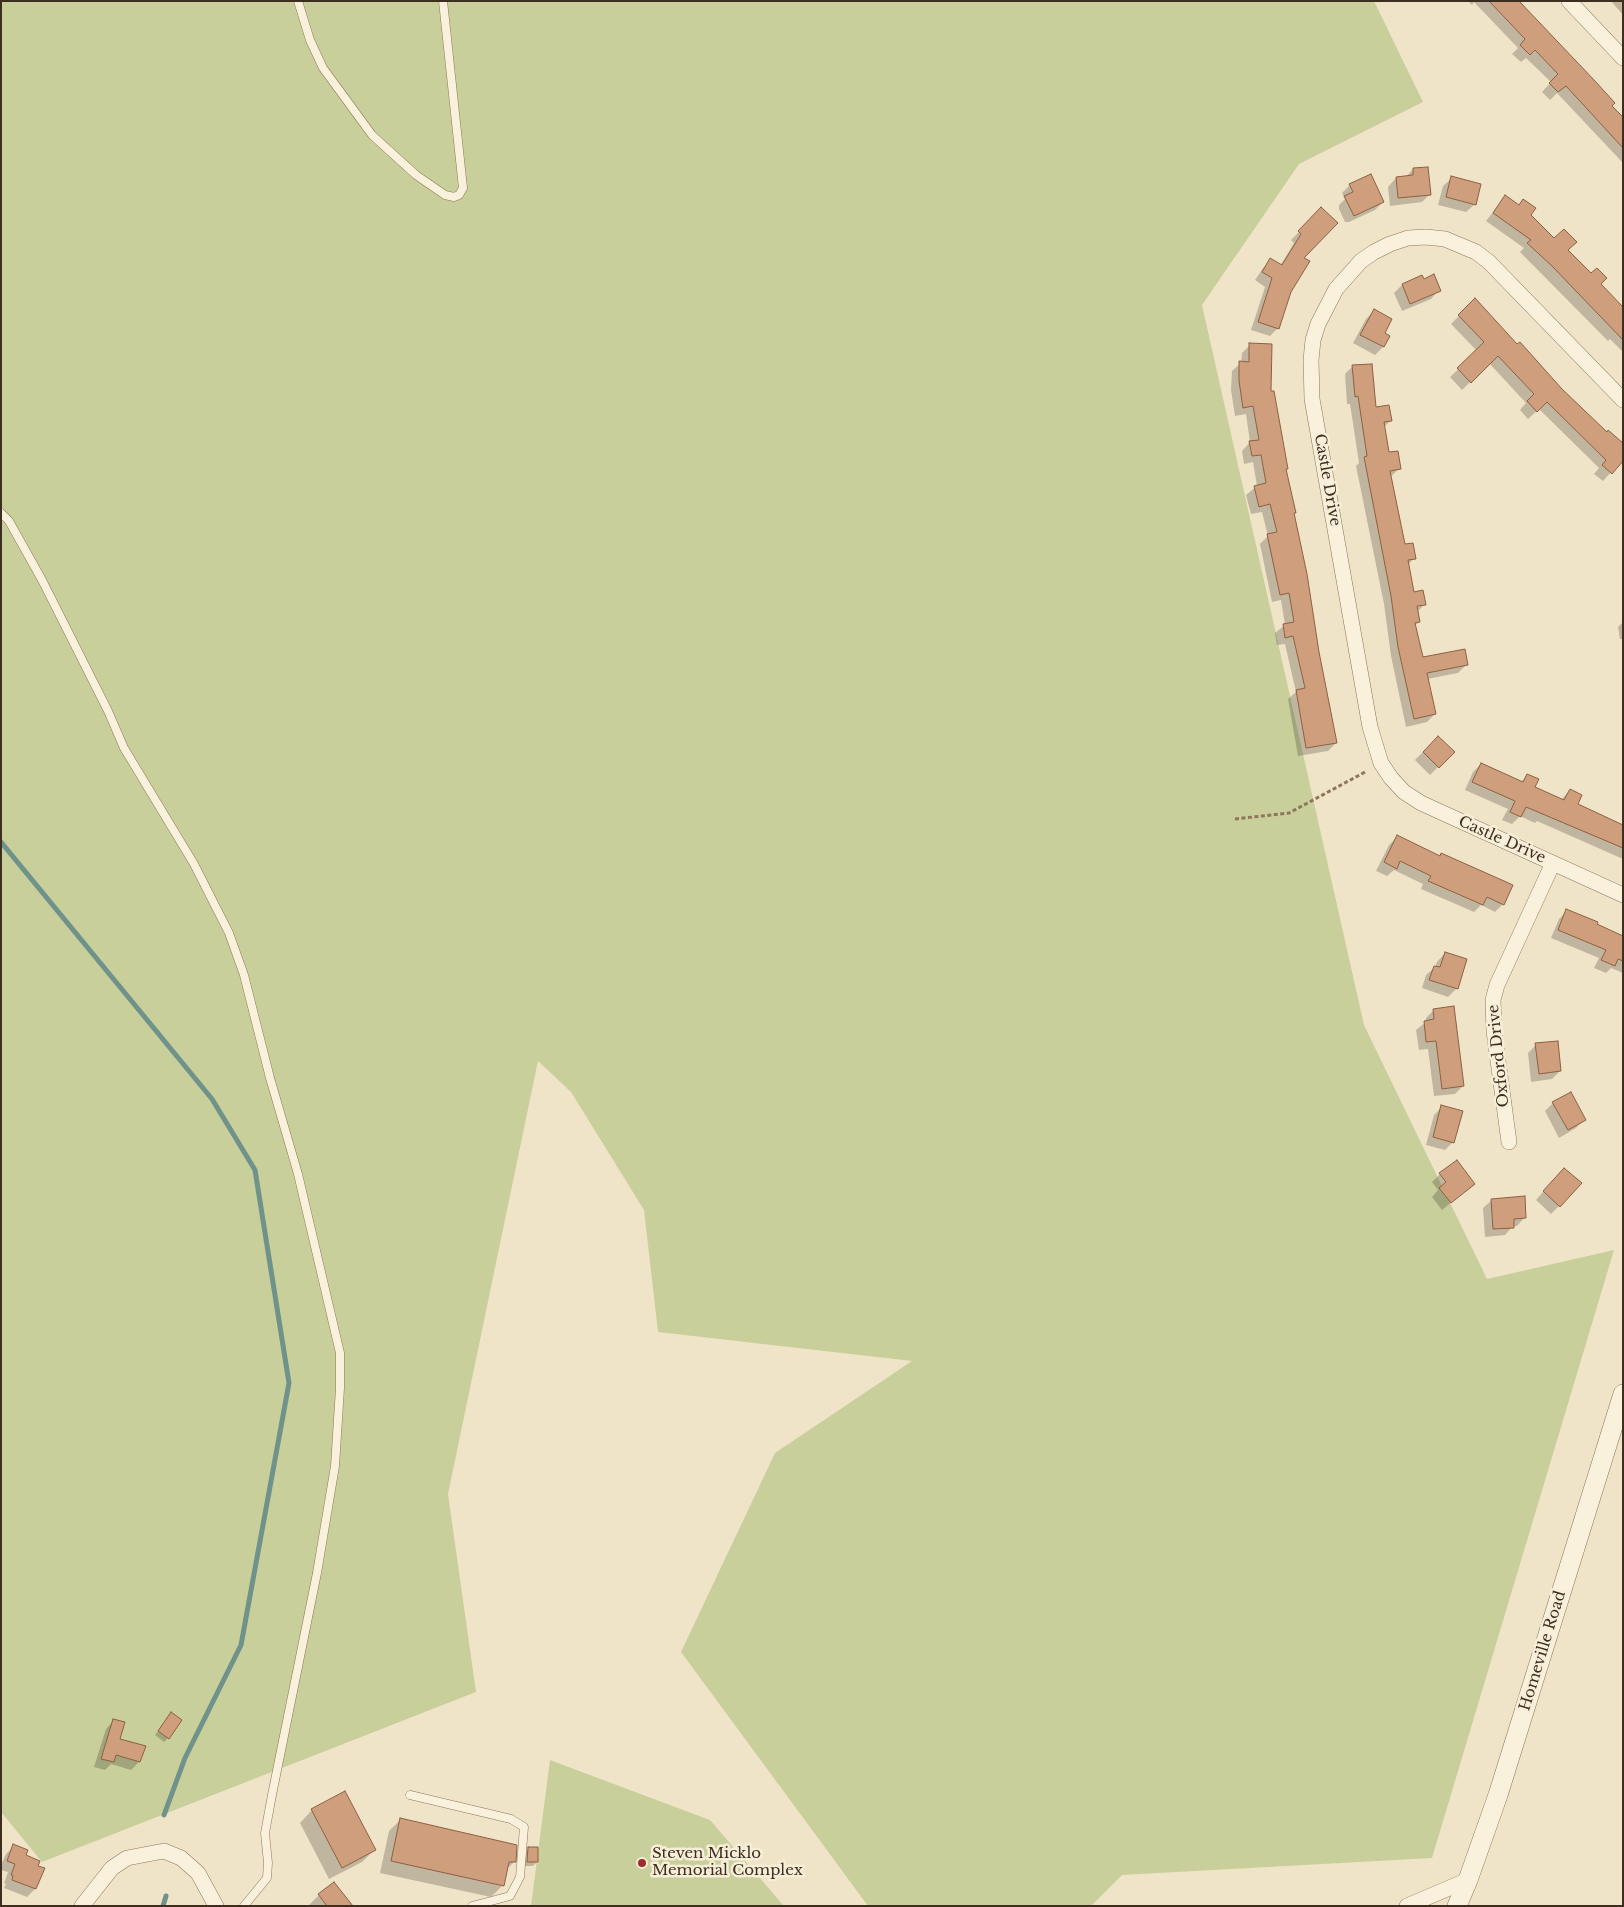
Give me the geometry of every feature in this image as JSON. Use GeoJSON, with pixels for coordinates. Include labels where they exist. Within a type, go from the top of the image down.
{"type":"FeatureCollection","features":[{"type":"Feature","properties":{"kind":"street"},"geometry":{"type":"LineString","coordinates":[[1569,1],[1623,58]]}},
{"type":"Feature","properties":{"kind":"street","name":"Castle Drive"},"geometry":{"type":"LineString","coordinates":[[1623,400],[1489,262],[1476,252],[1445,239],[1408,238],[1374,252],[1361,262],[1336,289],[1318,324],[1313,340],[1311,390],[1370,727],[1381,763],[1404,792],[1421,803],[1623,895]]}},
{"type":"Feature","properties":{"kind":"street","name":"Oxford Drive"},"geometry":{"type":"LineString","coordinates":[[1509,1142],[1494,1031],[1493,1000],[1552,863]]}},
{"type":"Feature","properties":{"kind":"street","name":"Homeville Road"},"geometry":{"type":"LineString","coordinates":[[1457,1906],[1498,1795],[1623,1394]]}},
{"type":"Feature","properties":{"kind":"street"},"geometry":{"type":"LineString","coordinates":[[82,1906],[112,1868],[127,1858],[164,1851],[181,1858],[198,1873],[217,1904]]}},
{"type":"Feature","properties":{"kind":"street"},"geometry":{"type":"LineString","coordinates":[[1407,1906],[1468,1880]]}},
{"type":"Feature","properties":{"kind":"lane"},"geometry":{"type":"LineString","coordinates":[[298,1],[310,40],[323,68],[372,135],[416,175],[445,195],[454,197],[459,195],[462,188],[443,1]]}},
{"type":"Feature","properties":{"kind":"lane"},"geometry":{"type":"LineString","coordinates":[[1,513],[9,521],[42,580],[108,711],[124,748],[194,864],[229,933],[244,975],[270,1078],[298,1174],[340,1353],[340,1388],[334,1466],[317,1573],[270,1804],[266,1833],[268,1863],[266,1878],[244,1906]]}},
{"type":"Feature","properties":{"kind":"lane"},"geometry":{"type":"LineString","coordinates":[[410,1794],[511,1819],[524,1827],[520,1877],[510,1896],[472,1906]]}},
{"type":"Feature","properties":{"kind":"path"},"geometry":{"type":"LineString","coordinates":[[1234,819],[1289,813],[1381,763]]}},
{"type":"Feature","properties":{"kind":"green space"},"geometry":{"type":"Polygon","coordinates":[[[1,1],[1374,1],[1423,102],[1299,164],[1202,305],[1364,1025],[1487,1279],[1614,1250],[1432,1858],[1122,1875],[1091,1906],[868,1906],[681,1652],[775,1453],[912,1361],[658,1332],[644,1210],[571,1092],[538,1061],[448,1494],[476,1692],[42,1862],[1,1812],[1,1]]]}},
{"type":"Feature","properties":{"kind":"green space","name":"Steven Micklo Memorial Complex"},"geometry":{"type":"Polygon","coordinates":[[[550,1760],[710,1820],[784,1906],[531,1906],[550,1760]]]}},
{"type":"Feature","properties":{"kind":"building"},"geometry":{"type":"Polygon","coordinates":[[[1489,1],[1519,1],[1595,81],[1615,103],[1612,106],[1623,117],[1623,148],[1566,86],[1558,92],[1549,83],[1558,74],[1535,50],[1530,55],[1520,45],[1525,39],[1489,1]]]}},
{"type":"Feature","properties":{"kind":"building"},"geometry":{"type":"Polygon","coordinates":[[[1428,167],[1431,195],[1398,198],[1396,177],[1413,175],[1413,168],[1428,167]]]}},
{"type":"Feature","properties":{"kind":"building"},"geometry":{"type":"Polygon","coordinates":[[[1371,174],[1384,202],[1354,216],[1344,196],[1353,192],[1349,184],[1371,174]]]}},
{"type":"Feature","properties":{"kind":"building"},"geometry":{"type":"Polygon","coordinates":[[[1451,176],[1481,184],[1476,205],[1446,197],[1451,176]]]}},
{"type":"Feature","properties":{"kind":"building"},"geometry":{"type":"Polygon","coordinates":[[[1505,195],[1519,205],[1523,199],[1536,208],[1531,215],[1554,238],[1564,229],[1577,242],[1568,250],[1591,273],[1597,268],[1607,278],[1601,284],[1623,307],[1623,340],[1552,266],[1527,243],[1531,240],[1493,213],[1505,195]]]}},
{"type":"Feature","properties":{"kind":"building"},"geometry":{"type":"Polygon","coordinates":[[[1321,207],[1338,223],[1304,258],[1310,261],[1291,292],[1279,329],[1258,322],[1272,278],[1262,272],[1270,258],[1282,265],[1301,234],[1298,231],[1321,207]]]}},
{"type":"Feature","properties":{"kind":"building"},"geometry":{"type":"Polygon","coordinates":[[[1434,274],[1441,291],[1410,304],[1402,284],[1422,275],[1424,279],[1434,274]]]}},
{"type":"Feature","properties":{"kind":"building"},"geometry":{"type":"Polygon","coordinates":[[[1475,298],[1517,344],[1520,342],[1562,389],[1607,432],[1608,430],[1623,443],[1623,461],[1612,474],[1602,465],[1606,460],[1547,402],[1537,412],[1527,401],[1534,394],[1498,356],[1471,383],[1457,368],[1484,342],[1458,315],[1475,298]]]}},
{"type":"Feature","properties":{"kind":"building"},"geometry":{"type":"Polygon","coordinates":[[[1374,309],[1392,319],[1385,333],[1390,336],[1384,347],[1360,335],[1374,309]]]}},
{"type":"Feature","properties":{"kind":"building"},"geometry":{"type":"Polygon","coordinates":[[[1249,343],[1272,344],[1271,391],[1274,391],[1288,469],[1286,469],[1296,513],[1294,513],[1307,574],[1319,652],[1337,743],[1306,748],[1296,690],[1305,688],[1293,636],[1285,638],[1283,624],[1294,622],[1289,593],[1280,595],[1267,534],[1277,532],[1270,504],[1259,507],[1254,486],[1266,483],[1261,455],[1252,456],[1249,441],[1259,440],[1253,406],[1243,408],[1239,381],[1239,361],[1249,362],[1249,343]]]}},
{"type":"Feature","properties":{"kind":"building"},"geometry":{"type":"Polygon","coordinates":[[[1372,364],[1376,407],[1389,405],[1392,421],[1384,422],[1389,452],[1398,451],[1401,469],[1390,471],[1405,544],[1413,543],[1416,559],[1408,560],[1414,592],[1423,590],[1426,605],[1417,606],[1420,622],[1415,623],[1423,657],[1465,649],[1468,665],[1427,673],[1436,714],[1414,719],[1398,647],[1391,596],[1364,457],[1367,456],[1358,396],[1355,397],[1352,365],[1372,364]]]}},
{"type":"Feature","properties":{"kind":"building"},"geometry":{"type":"Polygon","coordinates":[[[1438,736],[1455,752],[1439,768],[1423,752],[1438,736]]]}},
{"type":"Feature","properties":{"kind":"building"},"geometry":{"type":"Polygon","coordinates":[[[1481,763],[1523,782],[1527,774],[1539,779],[1535,787],[1564,800],[1570,789],[1582,795],[1578,804],[1623,825],[1623,848],[1526,807],[1521,817],[1510,812],[1515,801],[1472,782],[1481,763]]]}},
{"type":"Feature","properties":{"kind":"building"},"geometry":{"type":"Polygon","coordinates":[[[1397,835],[1440,856],[1441,853],[1513,885],[1504,905],[1487,897],[1483,905],[1428,881],[1431,876],[1400,861],[1397,869],[1384,862],[1397,835]]]}},
{"type":"Feature","properties":{"kind":"building"},"geometry":{"type":"Polygon","coordinates":[[[1566,909],[1598,922],[1597,924],[1623,936],[1623,961],[1618,959],[1615,966],[1601,960],[1606,950],[1558,930],[1566,909]]]}},
{"type":"Feature","properties":{"kind":"building"},"geometry":{"type":"Polygon","coordinates":[[[1445,952],[1467,959],[1458,989],[1429,980],[1434,966],[1440,967],[1445,952]]]}},
{"type":"Feature","properties":{"kind":"building"},"geometry":{"type":"Polygon","coordinates":[[[1454,1006],[1464,1086],[1442,1089],[1436,1041],[1426,1042],[1424,1021],[1434,1019],[1433,1009],[1454,1006]]]}},
{"type":"Feature","properties":{"kind":"building"},"geometry":{"type":"Polygon","coordinates":[[[1558,1041],[1561,1071],[1539,1074],[1535,1043],[1558,1041]]]}},
{"type":"Feature","properties":{"kind":"building"},"geometry":{"type":"Polygon","coordinates":[[[1571,1092],[1586,1120],[1568,1130],[1552,1102],[1571,1092]]]}},
{"type":"Feature","properties":{"kind":"building"},"geometry":{"type":"Polygon","coordinates":[[[1441,1105],[1463,1111],[1454,1143],[1433,1137],[1441,1105]]]}},
{"type":"Feature","properties":{"kind":"building"},"geometry":{"type":"Polygon","coordinates":[[[1457,1160],[1475,1184],[1451,1203],[1439,1188],[1446,1182],[1439,1173],[1457,1160]]]}},
{"type":"Feature","properties":{"kind":"building"},"geometry":{"type":"Polygon","coordinates":[[[1564,1168],[1582,1183],[1560,1207],[1543,1191],[1564,1168]]]}},
{"type":"Feature","properties":{"kind":"building"},"geometry":{"type":"Polygon","coordinates":[[[1525,1196],[1526,1218],[1514,1219],[1514,1228],[1493,1229],[1491,1199],[1525,1196]]]}},
{"type":"Feature","properties":{"kind":"building"},"geometry":{"type":"Polygon","coordinates":[[[171,1712],[182,1720],[169,1739],[158,1731],[171,1712]]]}},
{"type":"Feature","properties":{"kind":"building"},"geometry":{"type":"Polygon","coordinates":[[[113,1719],[125,1722],[120,1739],[146,1746],[140,1762],[116,1755],[114,1762],[101,1759],[113,1719]]]}},
{"type":"Feature","properties":{"kind":"building"},"geometry":{"type":"Polygon","coordinates":[[[345,1791],[376,1850],[342,1868],[311,1809],[345,1791]]]}},
{"type":"Feature","properties":{"kind":"building"},"geometry":{"type":"Polygon","coordinates":[[[400,1818],[517,1845],[516,1862],[509,1862],[504,1886],[391,1861],[400,1818]]]}},
{"type":"Feature","properties":{"kind":"building"},"geometry":{"type":"Polygon","coordinates":[[[13,1844],[28,1850],[26,1855],[40,1861],[38,1866],[45,1868],[36,1889],[12,1880],[13,1876],[11,1875],[15,1864],[7,1861],[13,1844]]]}},
{"type":"Feature","properties":{"kind":"building"},"geometry":{"type":"Polygon","coordinates":[[[528,1847],[538,1847],[538,1862],[527,1862],[528,1847]]]}},
{"type":"Feature","properties":{"kind":"building"},"geometry":{"type":"Polygon","coordinates":[[[334,1882],[353,1906],[327,1906],[318,1894],[334,1882]]]}},
{"type":"Feature","properties":{"kind":"waterway"},"geometry":{"type":"LineString","coordinates":[[1,842],[212,1099],[255,1170],[289,1383],[241,1645],[185,1758],[164,1815]]}},
{"type":"Feature","properties":{"kind":"waterway"},"geometry":{"type":"LineString","coordinates":[[163,1906],[166,1896]]}},
{"type":"Feature","properties":{"kind":"place","name":"Steven Micklo Memorial Complex"},"geometry":{"type":"Point","coordinates":[642,1863]}}]}
